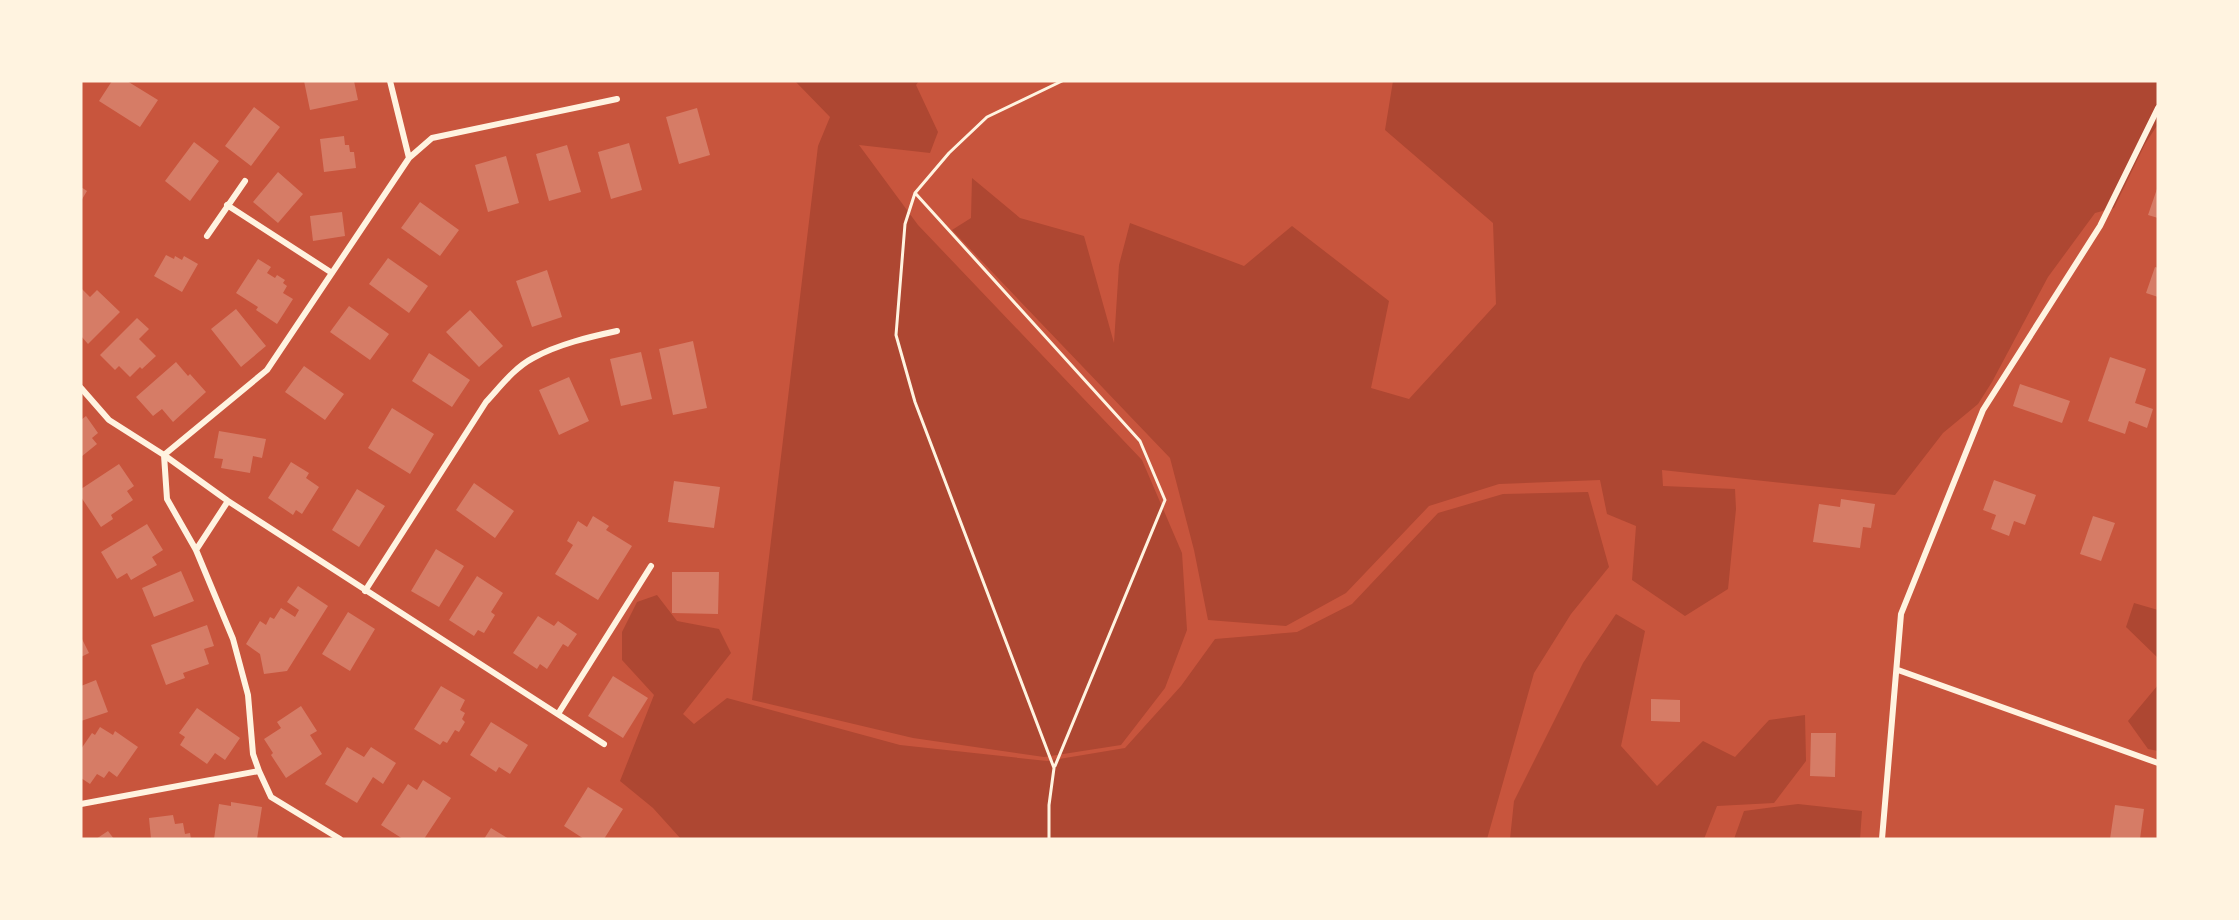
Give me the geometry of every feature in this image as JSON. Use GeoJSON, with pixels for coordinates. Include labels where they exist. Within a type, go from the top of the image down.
{"type":"FeatureCollection","features":[{"type":"Feature","properties":{"kind":"street"},"geometry":{"type":"LineString","coordinates":[[390,81],[409,158]]}},
{"type":"Feature","properties":{"kind":"street"},"geometry":{"type":"LineString","coordinates":[[164,455],[267,370],[409,158],[432,138],[617,99]]}},
{"type":"Feature","properties":{"kind":"street"},"geometry":{"type":"LineString","coordinates":[[1882,839],[1901,615],[1983,410],[2100,225],[2158,108]]}},
{"type":"Feature","properties":{"kind":"street"},"geometry":{"type":"LineString","coordinates":[[207,236],[245,181]]}},
{"type":"Feature","properties":{"kind":"street"},"geometry":{"type":"LineString","coordinates":[[227,206],[332,273]]}},
{"type":"Feature","properties":{"kind":"street"},"geometry":{"type":"LineString","coordinates":[[365,591],[486,402],[510,376],[532,358],[585,338],[617,331]]}},
{"type":"Feature","properties":{"kind":"street"},"geometry":{"type":"LineString","coordinates":[[81,388],[109,420],[365,591],[604,744]]}},
{"type":"Feature","properties":{"kind":"street"},"geometry":{"type":"LineString","coordinates":[[164,455],[167,500],[196,550],[233,639],[248,695],[253,754],[259,771],[271,797],[340,839]]}},
{"type":"Feature","properties":{"kind":"street"},"geometry":{"type":"LineString","coordinates":[[196,550],[228,501]]}},
{"type":"Feature","properties":{"kind":"street"},"geometry":{"type":"LineString","coordinates":[[558,714],[651,566]]}},
{"type":"Feature","properties":{"kind":"street"},"geometry":{"type":"LineString","coordinates":[[1898,670],[2158,763]]}},
{"type":"Feature","properties":{"kind":"street"},"geometry":{"type":"LineString","coordinates":[[81,804],[259,771]]}},
{"type":"Feature","properties":{"kind":"path"},"geometry":{"type":"LineString","coordinates":[[1054,768],[915,402],[896,336],[905,224],[915,194],[949,153],[987,117],[1062,81]]}},
{"type":"Feature","properties":{"kind":"path"},"geometry":{"type":"LineString","coordinates":[[915,194],[1140,441],[1165,500],[1054,768],[1049,805],[1050,839]]}},
{"type":"Feature","properties":{"kind":"shaded area"},"geometry":{"type":"Polygon","coordinates":[[[795,81],[919,81],[916,85],[938,132],[930,153],[859,145],[918,225],[1142,460],[1182,553],[1187,630],[1165,688],[1121,745],[1044,757],[913,738],[752,700],[818,146],[830,117],[795,81]]]}},
{"type":"Feature","properties":{"kind":"shaded area"},"geometry":{"type":"Polygon","coordinates":[[[1393,81],[2158,81],[2158,124],[2145,144],[2114,208],[2095,213],[2048,277],[1978,404],[1943,433],[1895,495],[1662,470],[1663,486],[1735,489],[1736,509],[1728,589],[1685,616],[1632,580],[1636,526],[1607,514],[1600,480],[1499,484],[1429,506],[1346,593],[1286,626],[1208,620],[1194,550],[1170,458],[952,230],[971,218],[972,178],[1020,218],[1084,236],[1114,343],[1119,265],[1130,223],[1244,266],[1292,226],[1389,301],[1371,388],[1409,399],[1496,304],[1493,223],[1385,130],[1393,81]]]}},
{"type":"Feature","properties":{"kind":"shaded area"},"geometry":{"type":"Polygon","coordinates":[[[1588,492],[1609,567],[1571,614],[1534,673],[1487,839],[681,839],[653,808],[620,781],[654,695],[622,660],[622,632],[637,602],[657,595],[677,621],[719,629],[731,653],[683,714],[694,724],[727,698],[900,745],[1047,761],[1125,748],[1181,686],[1215,639],[1297,632],[1352,604],[1438,513],[1503,494],[1588,492]]]}},
{"type":"Feature","properties":{"kind":"shaded area"},"geometry":{"type":"Polygon","coordinates":[[[2134,603],[2158,610],[2158,658],[2126,627],[2134,603]]]}},
{"type":"Feature","properties":{"kind":"shaded area"},"geometry":{"type":"Polygon","coordinates":[[[1616,614],[1645,631],[1621,746],[1657,786],[1703,741],[1735,757],[1769,720],[1805,715],[1806,761],[1774,803],[1717,806],[1704,839],[1510,839],[1514,801],[1583,663],[1616,614]]]}},
{"type":"Feature","properties":{"kind":"shaded area"},"geometry":{"type":"Polygon","coordinates":[[[2158,685],[2158,751],[2148,749],[2128,721],[2158,685]]]}},
{"type":"Feature","properties":{"kind":"shaded area"},"geometry":{"type":"Polygon","coordinates":[[[1798,804],[1862,811],[1860,839],[1734,839],[1744,811],[1798,804]]]}},
{"type":"Feature","properties":{"kind":"building"},"geometry":{"type":"Polygon","coordinates":[[[112,81],[127,81],[158,100],[140,127],[99,101],[112,81]]]}},
{"type":"Feature","properties":{"kind":"building"},"geometry":{"type":"Polygon","coordinates":[[[304,81],[354,81],[358,100],[310,110],[304,81]]]}},
{"type":"Feature","properties":{"kind":"building"},"geometry":{"type":"Polygon","coordinates":[[[254,107],[280,127],[251,166],[225,146],[254,107]]]}},
{"type":"Feature","properties":{"kind":"building"},"geometry":{"type":"Polygon","coordinates":[[[697,108],[710,155],[679,164],[666,117],[697,108]]]}},
{"type":"Feature","properties":{"kind":"building"},"geometry":{"type":"Polygon","coordinates":[[[344,136],[345,145],[349,145],[350,152],[354,152],[356,168],[324,172],[320,139],[344,136]]]}},
{"type":"Feature","properties":{"kind":"building"},"geometry":{"type":"Polygon","coordinates":[[[194,142],[219,161],[190,201],[165,181],[194,142]]]}},
{"type":"Feature","properties":{"kind":"building"},"geometry":{"type":"Polygon","coordinates":[[[629,143],[642,190],[611,199],[598,152],[629,143]]]}},
{"type":"Feature","properties":{"kind":"building"},"geometry":{"type":"Polygon","coordinates":[[[567,145],[581,192],[549,201],[536,154],[567,145]]]}},
{"type":"Feature","properties":{"kind":"building"},"geometry":{"type":"Polygon","coordinates":[[[506,156],[519,203],[488,212],[475,165],[506,156]]]}},
{"type":"Feature","properties":{"kind":"building"},"geometry":{"type":"Polygon","coordinates":[[[278,172],[303,194],[278,223],[253,202],[278,172]]]}},
{"type":"Feature","properties":{"kind":"building"},"geometry":{"type":"Polygon","coordinates":[[[2158,186],[2158,218],[2148,215],[2158,186]]]}},
{"type":"Feature","properties":{"kind":"building"},"geometry":{"type":"Polygon","coordinates":[[[81,187],[87,191],[81,201],[81,187]]]}},
{"type":"Feature","properties":{"kind":"building"},"geometry":{"type":"Polygon","coordinates":[[[420,202],[459,230],[440,256],[401,228],[420,202]]]}},
{"type":"Feature","properties":{"kind":"building"},"geometry":{"type":"Polygon","coordinates":[[[342,212],[345,236],[313,241],[310,216],[342,212]]]}},
{"type":"Feature","properties":{"kind":"building"},"geometry":{"type":"Polygon","coordinates":[[[166,255],[182,260],[184,256],[198,264],[182,292],[154,276],[166,255]]]}},
{"type":"Feature","properties":{"kind":"building"},"geometry":{"type":"Polygon","coordinates":[[[388,258],[428,286],[409,313],[369,284],[388,258]]]}},
{"type":"Feature","properties":{"kind":"building"},"geometry":{"type":"Polygon","coordinates":[[[258,259],[271,267],[267,273],[285,280],[283,283],[287,286],[283,293],[293,299],[277,324],[256,310],[258,307],[236,293],[258,259]]]}},
{"type":"Feature","properties":{"kind":"building"},"geometry":{"type":"Polygon","coordinates":[[[2155,267],[2158,268],[2158,297],[2146,293],[2155,267]]]}},
{"type":"Feature","properties":{"kind":"building"},"geometry":{"type":"Polygon","coordinates":[[[547,270],[562,317],[532,327],[516,281],[547,270]]]}},
{"type":"Feature","properties":{"kind":"building"},"geometry":{"type":"Polygon","coordinates":[[[81,288],[90,297],[97,290],[120,312],[88,344],[81,336],[81,288]]]}},
{"type":"Feature","properties":{"kind":"building"},"geometry":{"type":"Polygon","coordinates":[[[349,306],[389,334],[370,360],[330,332],[349,306]]]}},
{"type":"Feature","properties":{"kind":"building"},"geometry":{"type":"Polygon","coordinates":[[[236,309],[266,346],[241,367],[211,329],[236,309]]]}},
{"type":"Feature","properties":{"kind":"building"},"geometry":{"type":"Polygon","coordinates":[[[470,310],[503,346],[479,367],[446,332],[470,310]]]}},
{"type":"Feature","properties":{"kind":"building"},"geometry":{"type":"Polygon","coordinates":[[[137,318],[149,329],[139,339],[156,356],[130,377],[119,366],[115,370],[100,355],[137,318]]]}},
{"type":"Feature","properties":{"kind":"building"},"geometry":{"type":"Polygon","coordinates":[[[693,341],[707,408],[673,415],[659,349],[693,341]]]}},
{"type":"Feature","properties":{"kind":"building"},"geometry":{"type":"Polygon","coordinates":[[[641,352],[652,399],[621,406],[610,359],[641,352]]]}},
{"type":"Feature","properties":{"kind":"building"},"geometry":{"type":"Polygon","coordinates":[[[429,353],[470,380],[452,407],[412,381],[429,353]]]}},
{"type":"Feature","properties":{"kind":"building"},"geometry":{"type":"Polygon","coordinates":[[[2110,357],[2146,369],[2135,403],[2153,409],[2147,428],[2129,421],[2125,434],[2088,421],[2110,357]]]}},
{"type":"Feature","properties":{"kind":"building"},"geometry":{"type":"Polygon","coordinates":[[[176,362],[206,392],[173,422],[162,409],[153,416],[136,397],[176,362]]]}},
{"type":"Feature","properties":{"kind":"building"},"geometry":{"type":"Polygon","coordinates":[[[304,366],[344,394],[325,420],[285,392],[304,366]]]}},
{"type":"Feature","properties":{"kind":"building"},"geometry":{"type":"Polygon","coordinates":[[[569,377],[589,421],[559,435],[539,390],[569,377]]]}},
{"type":"Feature","properties":{"kind":"building"},"geometry":{"type":"Polygon","coordinates":[[[2020,384],[2070,401],[2062,423],[2013,406],[2020,384]]]}},
{"type":"Feature","properties":{"kind":"building"},"geometry":{"type":"Polygon","coordinates":[[[392,408],[434,434],[410,474],[368,448],[392,408]]]}},
{"type":"Feature","properties":{"kind":"building"},"geometry":{"type":"Polygon","coordinates":[[[86,416],[98,433],[92,438],[97,444],[81,457],[81,420],[86,416]]]}},
{"type":"Feature","properties":{"kind":"building"},"geometry":{"type":"Polygon","coordinates":[[[219,431],[266,439],[262,458],[253,456],[250,473],[221,468],[223,459],[214,458],[219,431]]]}},
{"type":"Feature","properties":{"kind":"building"},"geometry":{"type":"Polygon","coordinates":[[[291,462],[309,473],[306,478],[319,487],[302,514],[296,510],[293,515],[268,498],[291,462]]]}},
{"type":"Feature","properties":{"kind":"building"},"geometry":{"type":"Polygon","coordinates":[[[119,464],[134,486],[127,491],[133,500],[111,515],[113,519],[101,527],[81,497],[81,489],[119,464]]]}},
{"type":"Feature","properties":{"kind":"building"},"geometry":{"type":"Polygon","coordinates":[[[1994,480],[2036,495],[2025,525],[2014,521],[2009,536],[1991,529],[1996,515],[1983,510],[1994,480]]]}},
{"type":"Feature","properties":{"kind":"building"},"geometry":{"type":"Polygon","coordinates":[[[674,481],[720,487],[714,528],[668,522],[674,481]]]}},
{"type":"Feature","properties":{"kind":"building"},"geometry":{"type":"Polygon","coordinates":[[[474,483],[514,511],[495,538],[456,510],[474,483]]]}},
{"type":"Feature","properties":{"kind":"building"},"geometry":{"type":"Polygon","coordinates":[[[357,489],[385,506],[359,547],[332,530],[357,489]]]}},
{"type":"Feature","properties":{"kind":"building"},"geometry":{"type":"Polygon","coordinates":[[[1841,499],[1875,504],[1871,528],[1863,527],[1860,548],[1813,542],[1819,504],[1840,507],[1841,499]]]}},
{"type":"Feature","properties":{"kind":"building"},"geometry":{"type":"Polygon","coordinates":[[[593,516],[609,526],[606,530],[632,546],[598,600],[555,574],[573,545],[567,541],[578,521],[587,527],[593,516]]]}},
{"type":"Feature","properties":{"kind":"building"},"geometry":{"type":"Polygon","coordinates":[[[2093,516],[2115,523],[2101,561],[2080,554],[2093,516]]]}},
{"type":"Feature","properties":{"kind":"building"},"geometry":{"type":"Polygon","coordinates":[[[147,524],[163,550],[152,557],[157,565],[131,580],[127,573],[117,579],[101,552],[147,524]]]}},
{"type":"Feature","properties":{"kind":"building"},"geometry":{"type":"Polygon","coordinates":[[[436,549],[464,566],[439,607],[411,591],[436,549]]]}},
{"type":"Feature","properties":{"kind":"building"},"geometry":{"type":"Polygon","coordinates":[[[181,571],[194,601],[154,617],[142,588],[181,571]]]}},
{"type":"Feature","properties":{"kind":"building"},"geometry":{"type":"Polygon","coordinates":[[[672,572],[719,572],[718,614],[672,613],[672,572]]]}},
{"type":"Feature","properties":{"kind":"building"},"geometry":{"type":"Polygon","coordinates":[[[477,576],[503,593],[491,612],[495,615],[484,633],[478,630],[474,636],[449,620],[477,576]]]}},
{"type":"Feature","properties":{"kind":"building"},"geometry":{"type":"Polygon","coordinates":[[[298,586],[328,606],[287,671],[264,674],[260,654],[246,644],[260,621],[266,625],[270,617],[274,619],[281,608],[295,617],[299,610],[287,602],[298,586]]]}},
{"type":"Feature","properties":{"kind":"building"},"geometry":{"type":"Polygon","coordinates":[[[348,612],[375,629],[350,671],[322,654],[348,612]]]}},
{"type":"Feature","properties":{"kind":"building"},"geometry":{"type":"Polygon","coordinates":[[[538,616],[554,626],[558,621],[577,634],[568,647],[563,644],[547,669],[540,664],[537,669],[513,653],[538,616]]]}},
{"type":"Feature","properties":{"kind":"building"},"geometry":{"type":"Polygon","coordinates":[[[207,625],[214,646],[204,649],[209,664],[183,673],[185,678],[166,685],[151,645],[207,625]]]}},
{"type":"Feature","properties":{"kind":"building"},"geometry":{"type":"Polygon","coordinates":[[[81,637],[89,653],[81,657],[81,637]]]}},
{"type":"Feature","properties":{"kind":"building"},"geometry":{"type":"Polygon","coordinates":[[[613,676],[648,698],[623,738],[588,716],[613,676]]]}},
{"type":"Feature","properties":{"kind":"building"},"geometry":{"type":"Polygon","coordinates":[[[96,680],[108,712],[81,721],[81,686],[96,680]]]}},
{"type":"Feature","properties":{"kind":"building"},"geometry":{"type":"Polygon","coordinates":[[[441,686],[465,700],[460,710],[465,713],[462,719],[465,722],[459,732],[455,730],[447,743],[443,741],[440,745],[414,729],[441,686]]]}},
{"type":"Feature","properties":{"kind":"building"},"geometry":{"type":"Polygon","coordinates":[[[1651,699],[1680,700],[1680,722],[1651,721],[1651,699]]]}},
{"type":"Feature","properties":{"kind":"building"},"geometry":{"type":"Polygon","coordinates":[[[301,706],[317,731],[310,735],[322,754],[286,778],[264,739],[281,728],[277,722],[301,706]]]}},
{"type":"Feature","properties":{"kind":"building"},"geometry":{"type":"Polygon","coordinates":[[[197,708],[240,738],[225,760],[215,753],[207,764],[180,745],[185,737],[179,733],[197,708]]]}},
{"type":"Feature","properties":{"kind":"building"},"geometry":{"type":"Polygon","coordinates":[[[491,722],[528,745],[510,774],[499,767],[496,772],[470,755],[491,722]]]}},
{"type":"Feature","properties":{"kind":"building"},"geometry":{"type":"Polygon","coordinates":[[[100,727],[113,735],[115,731],[138,747],[117,777],[109,771],[104,778],[97,774],[90,784],[81,778],[81,749],[92,733],[95,735],[100,727]]]}},
{"type":"Feature","properties":{"kind":"building"},"geometry":{"type":"Polygon","coordinates":[[[1811,733],[1836,733],[1835,777],[1810,776],[1811,733]]]}},
{"type":"Feature","properties":{"kind":"building"},"geometry":{"type":"Polygon","coordinates":[[[347,747],[364,757],[371,747],[396,763],[383,784],[373,777],[357,803],[325,784],[347,747]]]}},
{"type":"Feature","properties":{"kind":"building"},"geometry":{"type":"Polygon","coordinates":[[[423,780],[451,798],[424,839],[403,839],[381,825],[408,784],[417,790],[423,780]]]}},
{"type":"Feature","properties":{"kind":"building"},"geometry":{"type":"Polygon","coordinates":[[[588,787],[623,809],[604,839],[584,839],[564,826],[588,787]]]}},
{"type":"Feature","properties":{"kind":"building"},"geometry":{"type":"Polygon","coordinates":[[[231,802],[262,807],[257,839],[214,839],[219,804],[231,806],[231,802]]]}},
{"type":"Feature","properties":{"kind":"building"},"geometry":{"type":"Polygon","coordinates":[[[2115,805],[2144,809],[2140,839],[2110,839],[2115,805]]]}},
{"type":"Feature","properties":{"kind":"building"},"geometry":{"type":"Polygon","coordinates":[[[173,815],[175,824],[183,823],[185,834],[190,833],[191,839],[151,839],[149,818],[173,815]]]}},
{"type":"Feature","properties":{"kind":"building"},"geometry":{"type":"Polygon","coordinates":[[[491,828],[509,839],[484,839],[491,828]]]}},
{"type":"Feature","properties":{"kind":"building"},"geometry":{"type":"Polygon","coordinates":[[[108,831],[114,839],[96,839],[108,831]]]}}]}
